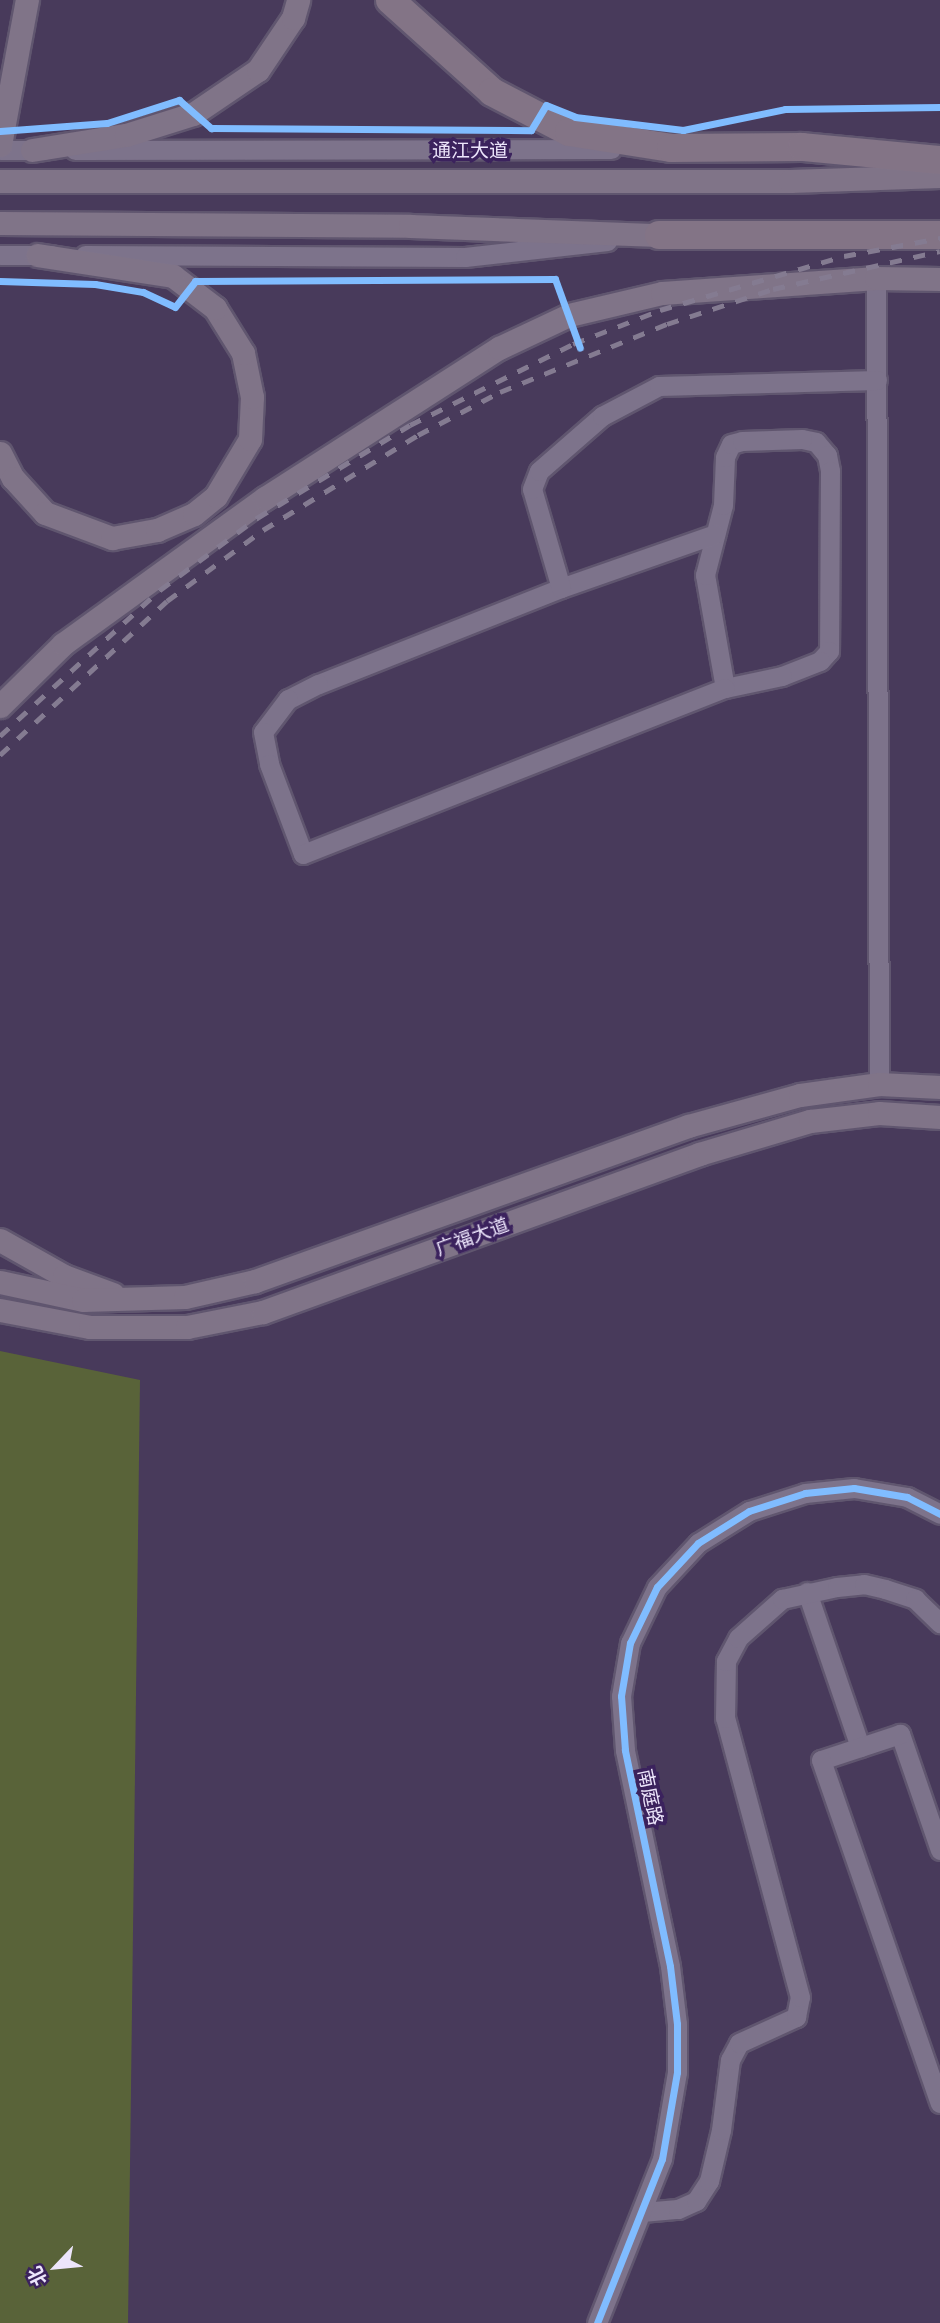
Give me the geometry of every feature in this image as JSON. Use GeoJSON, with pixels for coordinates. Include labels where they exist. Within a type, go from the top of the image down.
{"type":"FeatureCollection","features":[{"type":"Feature","properties":{"kind":"highway"},"geometry":{"type":"LineString","coordinates":[[390,0],[492,92],[538,118],[569,132],[671,148]]}},
{"type":"Feature","properties":{"kind":"highway","name":"通江大道"},"geometry":{"type":"LineString","coordinates":[[671,148],[802,147],[940,160]]}},
{"type":"Feature","properties":{"kind":"highway"},"geometry":{"type":"LineString","coordinates":[[659,235],[940,235]]}},
{"type":"Feature","properties":{"kind":"main road"},"geometry":{"type":"LineString","coordinates":[[0,147],[27,0]]}},
{"type":"Feature","properties":{"kind":"main road"},"geometry":{"type":"LineString","coordinates":[[13,79],[38,0]]}},
{"type":"Feature","properties":{"kind":"main road"},"geometry":{"type":"LineString","coordinates":[[32,150],[125,135],[192,114],[258,70],[293,18],[298,0]]}},
{"type":"Feature","properties":{"kind":"main road","name":"通江大道"},"geometry":{"type":"LineString","coordinates":[[0,181],[790,181],[940,176]]}},
{"type":"Feature","properties":{"kind":"main road"},"geometry":{"type":"LineString","coordinates":[[0,223],[410,226],[659,235]]}},
{"type":"Feature","properties":{"kind":"main road"},"geometry":{"type":"LineString","coordinates":[[0,453],[13,478],[45,513],[112,538],[156,530],[194,514],[216,496],[250,439],[252,397],[243,354],[215,308],[173,276],[38,255]]}},
{"type":"Feature","properties":{"kind":"main road"},"geometry":{"type":"LineString","coordinates":[[0,706],[64,644],[255,506],[499,348],[569,315],[662,293],[876,278],[940,279]]}},
{"type":"Feature","properties":{"kind":"main road","name":"广福大道"},"geometry":{"type":"LineString","coordinates":[[0,1282],[83,1300],[132,1301],[185,1297],[255,1281],[688,1126],[800,1095],[879,1084],[940,1087]]}},
{"type":"Feature","properties":{"kind":"main road","name":"广福大道"},"geometry":{"type":"LineString","coordinates":[[0,1310],[90,1327],[187,1327],[250,1314],[699,1154],[810,1121],[879,1113],[940,1117]]}},
{"type":"Feature","properties":{"kind":"main road"},"geometry":{"type":"LineString","coordinates":[[0,1240],[64,1276],[132,1301]]}},
{"type":"Feature","properties":{"kind":"street","name":"通江大道"},"geometry":{"type":"LineString","coordinates":[[0,147],[32,150],[671,148]]}},
{"type":"Feature","properties":{"kind":"street"},"geometry":{"type":"LineString","coordinates":[[0,255],[465,257],[659,235]]}},
{"type":"Feature","properties":{"kind":"street"},"geometry":{"type":"LineString","coordinates":[[876,278],[879,1084]]}},
{"type":"Feature","properties":{"kind":"street"},"geometry":{"type":"LineString","coordinates":[[561,588],[532,489],[539,471],[602,416],[659,387],[877,380]]}},
{"type":"Feature","properties":{"kind":"street"},"geometry":{"type":"LineString","coordinates":[[715,534],[561,588],[288,699],[263,733],[269,764],[303,854],[725,688],[782,676],[820,661],[829,651],[827,455],[816,442],[802,439],[732,444],[725,457],[723,505],[705,575],[725,688]]}},
{"type":"Feature","properties":{"kind":"street","name":"南庭路"},"geometry":{"type":"LineString","coordinates":[[597,2323],[642,2212],[672,2117],[677,2024],[670,1966],[625,1750],[621,1696],[630,1643],[657,1587],[698,1543],[749,1511],[806,1493],[854,1488],[907,1497],[940,1514]]}},
{"type":"Feature","properties":{"kind":"street"},"geometry":{"type":"LineString","coordinates":[[642,2212],[678,2209],[696,2201],[709,2181],[738,2043],[796,2017],[800,1997],[725,1718],[722,1688],[726,1661],[738,1639],[782,1599],[807,1592],[864,1584],[915,1599],[940,1623]]}},
{"type":"Feature","properties":{"kind":"street"},"geometry":{"type":"LineString","coordinates":[[807,1592],[860,1747]]}},
{"type":"Feature","properties":{"kind":"street"},"geometry":{"type":"LineString","coordinates":[[940,1850],[900,1734],[821,1760],[940,2103]]}},
{"type":"Feature","properties":{"kind":"green space"},"geometry":{"type":"Polygon","coordinates":[[[0,1351],[140,1380],[128,2323],[0,2323],[0,1351]]]}},
{"type":"Feature","properties":{"kind":"railway"},"geometry":{"type":"LineString","coordinates":[[0,736],[160,590],[257,518],[410,425],[573,344],[660,310],[844,256],[940,238]]}},
{"type":"Feature","properties":{"kind":"railway"},"geometry":{"type":"LineString","coordinates":[[0,755],[167,601],[263,530],[418,435],[500,392],[667,324],[773,289],[940,251]]}},
{"type":"Feature","properties":{"kind":"cycle path"},"geometry":{"type":"LineString","coordinates":[[0,131],[107,123],[179,100],[211,128],[531,130],[546,105],[575,117],[683,130],[785,109],[940,107]]}},
{"type":"Feature","properties":{"kind":"cycle path"},"geometry":{"type":"LineString","coordinates":[[0,281],[95,284],[143,292],[175,307],[195,281],[555,279],[580,348]]}},
{"type":"Feature","properties":{"kind":"cycle path"},"geometry":{"type":"LineString","coordinates":[[597,2323],[662,2159],[677,2072],[677,2024],[670,1966],[625,1750],[621,1696],[630,1643],[657,1587],[698,1543],[749,1511],[805,1493],[854,1488],[907,1497],[940,1514]]}}]}
